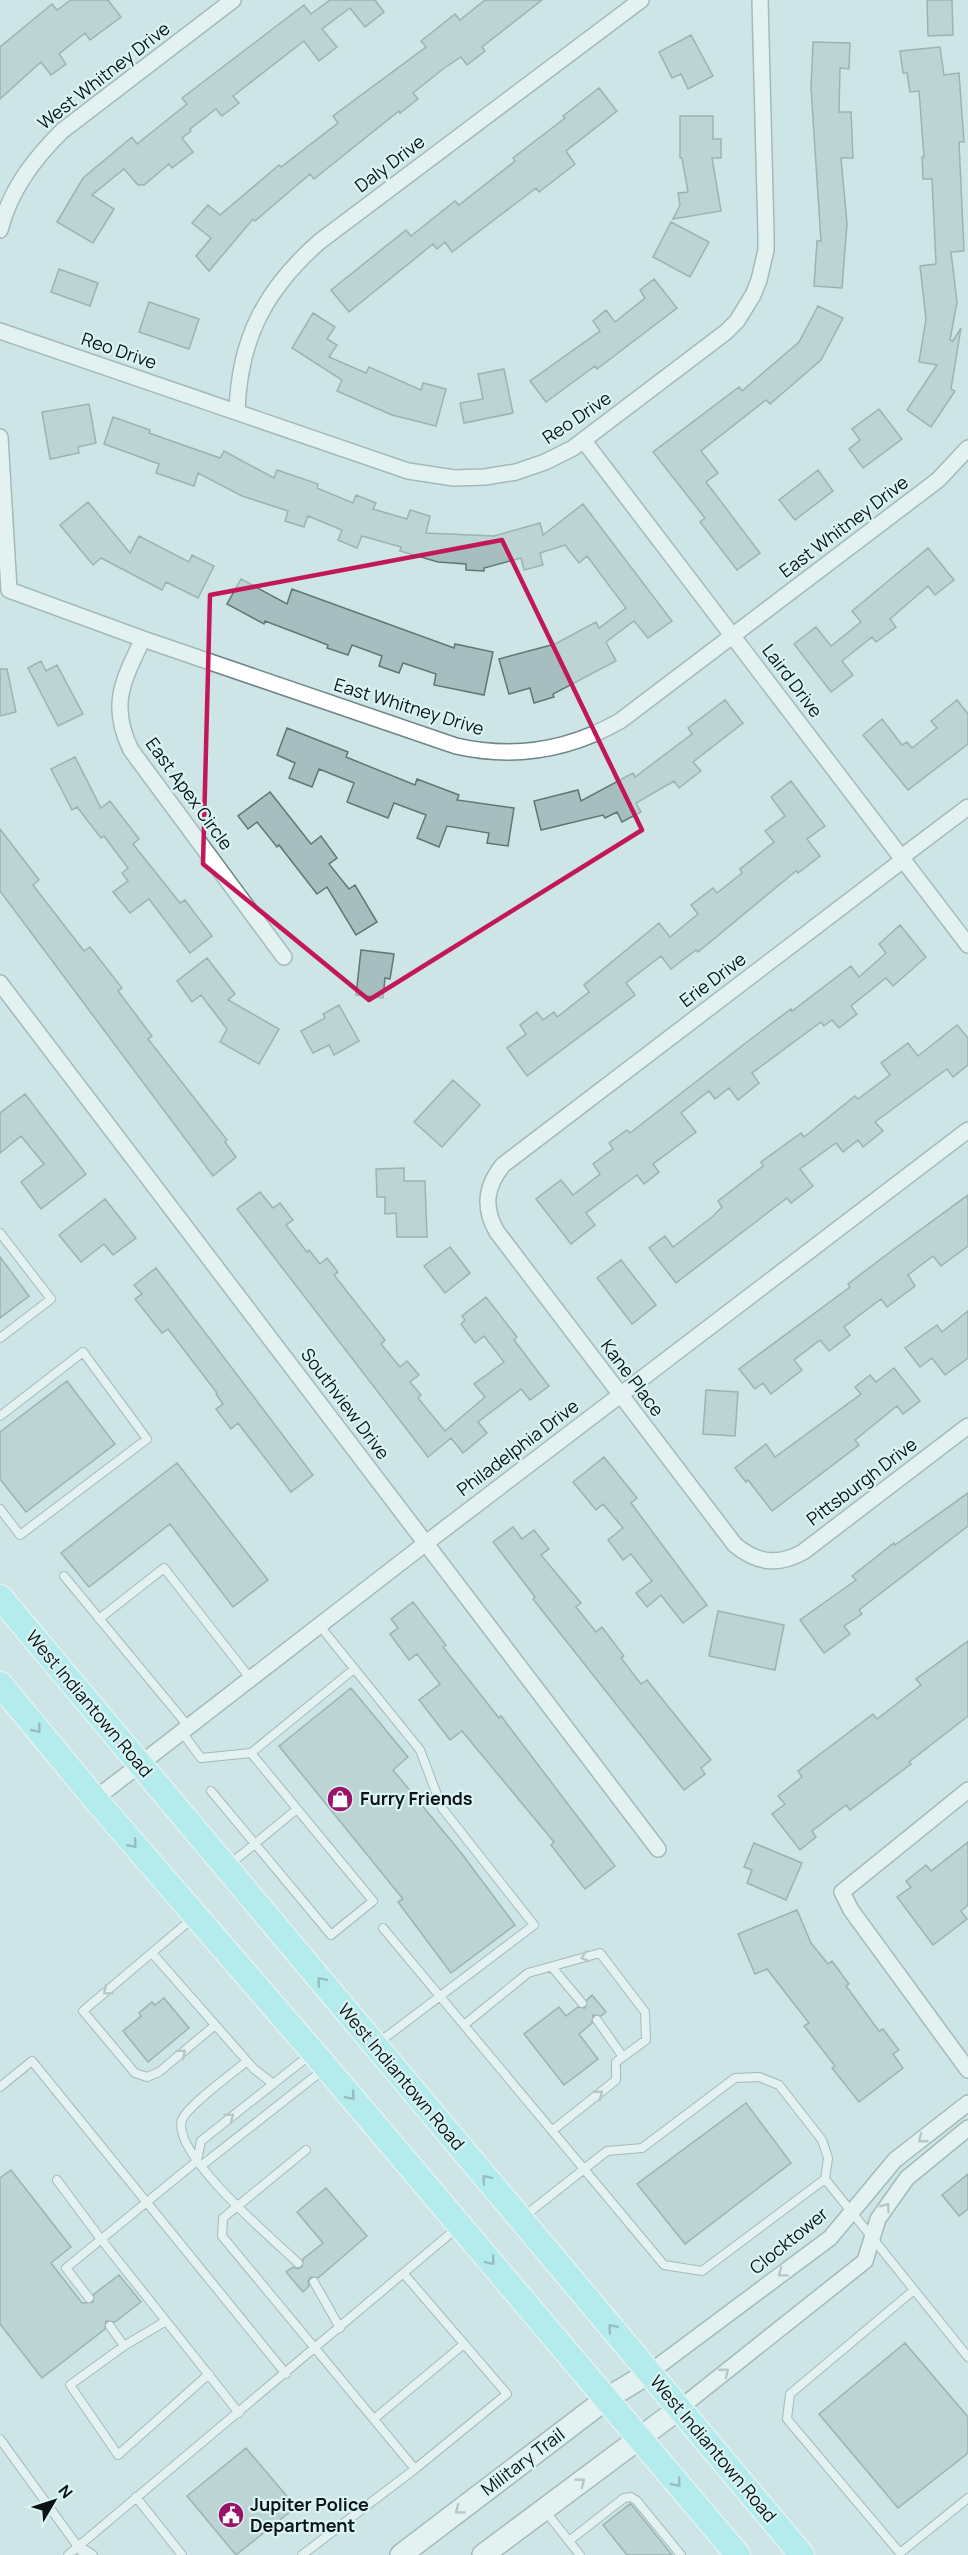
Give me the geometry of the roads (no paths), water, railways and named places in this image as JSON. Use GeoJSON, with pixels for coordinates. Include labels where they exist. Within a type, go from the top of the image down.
{"type":"FeatureCollection","features":[{"type":"Feature","properties":{"kind":"main road","name":"West Indiantown Road"},"geometry":{"type":"LineString","coordinates":[[0,1597],[802,2555]]}},
{"type":"Feature","properties":{"kind":"main road"},"geometry":{"type":"LineString","coordinates":[[0,1684],[95,1799],[461,2225],[738,2555]]}},
{"type":"Feature","properties":{"kind":"main road","name":"Military Trail"},"geometry":{"type":"LineString","coordinates":[[400,2555],[606,2399],[649,2373]]}},
{"type":"Feature","properties":{"kind":"main road"},"geometry":{"type":"LineString","coordinates":[[483,2555],[680,2408]]}},
{"type":"Feature","properties":{"kind":"street","name":"West Whitney Drive"},"geometry":{"type":"LineString","coordinates":[[0,230],[8,206],[22,178],[40,153],[62,131],[233,0]]}},
{"type":"Feature","properties":{"kind":"street","name":"Daly Drive"},"geometry":{"type":"LineString","coordinates":[[237,412],[237,388],[243,357],[253,327],[267,300],[296,263],[319,242],[641,0]]}},
{"type":"Feature","properties":{"kind":"street","name":"Reo Drive"},"geometry":{"type":"LineString","coordinates":[[0,331],[408,471],[454,478],[485,477],[516,472],[545,462],[584,441],[726,332],[746,308],[759,280],[766,250],[760,0]]}},
{"type":"Feature","properties":{"kind":"street"},"geometry":{"type":"LineString","coordinates":[[0,437],[5,594]]}},
{"type":"Feature","properties":{"kind":"street","name":"Laird Drive"},"geometry":{"type":"LineString","coordinates":[[584,441],[968,945]]}},
{"type":"Feature","properties":{"kind":"street","name":"East Whitney Drive"},"geometry":{"type":"LineString","coordinates":[[5,594],[456,746],[502,753],[549,749],[578,741],[607,728],[938,480],[968,448]]}},
{"type":"Feature","properties":{"kind":"street","name":"East Apex Circle"},"geometry":{"type":"LineString","coordinates":[[143,639],[124,678],[120,692],[119,707],[124,736],[131,750],[284,957]]}},
{"type":"Feature","properties":{"kind":"street","name":"Erie Drive"},"geometry":{"type":"LineString","coordinates":[[488,1190],[493,1176],[503,1165],[903,860],[907,854],[968,807]]}},
{"type":"Feature","properties":{"kind":"street","name":"Southview Drive"},"geometry":{"type":"LineString","coordinates":[[0,983],[658,1849]]}},
{"type":"Feature","properties":{"kind":"street","name":"Philadelphia Drive"},"geometry":{"type":"LineString","coordinates":[[95,1799],[426,1543],[968,1130]]}},
{"type":"Feature","properties":{"kind":"street","name":"Kane Place"},"geometry":{"type":"LineString","coordinates":[[488,1190],[486,1206],[497,1232],[735,1545],[754,1558],[776,1562]]}},
{"type":"Feature","properties":{"kind":"street","name":"Pittsburgh Drive"},"geometry":{"type":"LineString","coordinates":[[776,1562],[791,1559],[803,1552],[968,1426]]}},
{"type":"Feature","properties":{"kind":"street"},"geometry":{"type":"LineString","coordinates":[[968,1790],[842,1892],[851,1910],[968,2070]]}},
{"type":"Feature","properties":{"kind":"street","name":"Clocktower"},"geometry":{"type":"LineString","coordinates":[[649,2373],[830,2238],[895,2160],[968,2103]]}},
{"type":"Feature","properties":{"kind":"street"},"geometry":{"type":"LineString","coordinates":[[680,2408],[865,2261],[878,2219],[907,2178],[968,2128]]}},
{"type":"Feature","properties":{"kind":"lane"},"geometry":{"type":"LineString","coordinates":[[0,1233],[51,1299],[0,1338]]}},
{"type":"Feature","properties":{"kind":"lane"},"geometry":{"type":"LineString","coordinates":[[0,1416],[83,1352],[147,1438],[20,1535],[0,1509]]}},
{"type":"Feature","properties":{"kind":"lane"},"geometry":{"type":"LineString","coordinates":[[99,1619],[164,1568],[250,1678]]}},
{"type":"Feature","properties":{"kind":"lane"},"geometry":{"type":"LineString","coordinates":[[64,1576],[184,1729],[201,1758],[251,1754],[354,1669]]}},
{"type":"Feature","properties":{"kind":"lane"},"geometry":{"type":"LineString","coordinates":[[319,1626],[420,1750],[442,1808],[534,1925],[374,2045]]}},
{"type":"Feature","properties":{"kind":"lane"},"geometry":{"type":"LineString","coordinates":[[211,1791],[331,1935],[373,1901],[251,1754]]}},
{"type":"Feature","properties":{"kind":"lane"},"geometry":{"type":"LineString","coordinates":[[225,1868],[297,1809]]}},
{"type":"Feature","properties":{"kind":"lane"},"geometry":{"type":"LineString","coordinates":[[196,1917],[83,2011],[135,2073],[147,2077],[159,2072],[214,2026]]}},
{"type":"Feature","properties":{"kind":"lane"},"geometry":{"type":"LineString","coordinates":[[383,1928],[585,2168],[664,2265],[702,2271],[825,2179],[828,2158],[822,2140],[779,2085],[759,2077],[735,2078],[642,2148],[607,2151],[585,2168],[520,2219]]}},
{"type":"Feature","properties":{"kind":"lane"},"geometry":{"type":"LineString","coordinates":[[152,1953],[214,2026],[247,2061],[272,2083]]}},
{"type":"Feature","properties":{"kind":"lane"},"geometry":{"type":"LineString","coordinates":[[464,2025],[528,1973],[600,1953],[645,2012],[646,2040],[616,2062],[616,2080],[553,2130]]}},
{"type":"Feature","properties":{"kind":"lane"},"geometry":{"type":"LineString","coordinates":[[552,1967],[582,2003]]}},
{"type":"Feature","properties":{"kind":"lane"},"geometry":{"type":"LineString","coordinates":[[597,2020],[623,2057]]}},
{"type":"Feature","properties":{"kind":"lane"},"geometry":{"type":"LineString","coordinates":[[199,2164],[201,2141],[272,2083],[319,2060]]}},
{"type":"Feature","properties":{"kind":"lane"},"geometry":{"type":"LineString","coordinates":[[90,2298],[66,2268],[146,2201],[199,2164],[319,2060]]}},
{"type":"Feature","properties":{"kind":"lane"},"geometry":{"type":"LineString","coordinates":[[0,2087],[32,2061],[286,2374]]}},
{"type":"Feature","properties":{"kind":"lane"},"geometry":{"type":"LineString","coordinates":[[247,2061],[194,2105],[182,2119],[181,2133],[199,2164],[237,2206],[298,2263]]}},
{"type":"Feature","properties":{"kind":"lane"},"geometry":{"type":"LineString","coordinates":[[306,2150],[222,2218],[222,2236],[415,2469]]}},
{"type":"Feature","properties":{"kind":"lane"},"geometry":{"type":"LineString","coordinates":[[825,2179],[968,2357]]}},
{"type":"Feature","properties":{"kind":"lane"},"geometry":{"type":"LineString","coordinates":[[57,2180],[100,2238],[239,2413]]}},
{"type":"Feature","properties":{"kind":"lane"},"geometry":{"type":"LineString","coordinates":[[68,2555],[461,2225]]}},
{"type":"Feature","properties":{"kind":"lane"},"geometry":{"type":"LineString","coordinates":[[302,2555],[415,2469],[507,2394],[404,2274]]}},
{"type":"Feature","properties":{"kind":"lane"},"geometry":{"type":"LineString","coordinates":[[314,2282],[340,2328]]}},
{"type":"Feature","properties":{"kind":"lane"},"geometry":{"type":"LineString","coordinates":[[914,2290],[790,2394],[787,2419],[899,2554],[968,2498]]}},
{"type":"Feature","properties":{"kind":"lane"},"geometry":{"type":"LineString","coordinates":[[166,2321],[124,2346],[70,2385],[118,2455],[209,2374]]}},
{"type":"Feature","properties":{"kind":"lane"},"geometry":{"type":"LineString","coordinates":[[110,2326],[124,2346]]}},
{"type":"Feature","properties":{"kind":"lane"},"geometry":{"type":"LineString","coordinates":[[374,2419],[464,2344]]}},
{"type":"Feature","properties":{"kind":"lane"},"geometry":{"type":"LineString","coordinates":[[0,2439],[84,2555]]}},
{"type":"Feature","properties":{"kind":"lane"},"geometry":{"type":"LineString","coordinates":[[136,2497],[182,2555]]}},
{"type":"Feature","properties":{"kind":"lane"},"geometry":{"type":"LineString","coordinates":[[569,2541],[624,2498],[631,2497],[637,2501],[681,2555]]}},
{"type":"Feature","properties":{"kind":"lane"},"geometry":{"type":"LineString","coordinates":[[544,2509],[580,2555]]}},
{"type":"Feature","properties":{"kind":"lane"},"geometry":{"type":"LineString","coordinates":[[80,2547],[93,2555]]}},
{"type":"Feature","properties":{"kind":"place","name":"Furry Friends"},"geometry":{"type":"Point","coordinates":[340,1799]}},
{"type":"Feature","properties":{"kind":"place","name":"Jupiter Police Department"},"geometry":{"type":"Point","coordinates":[231,2515]}}]}
